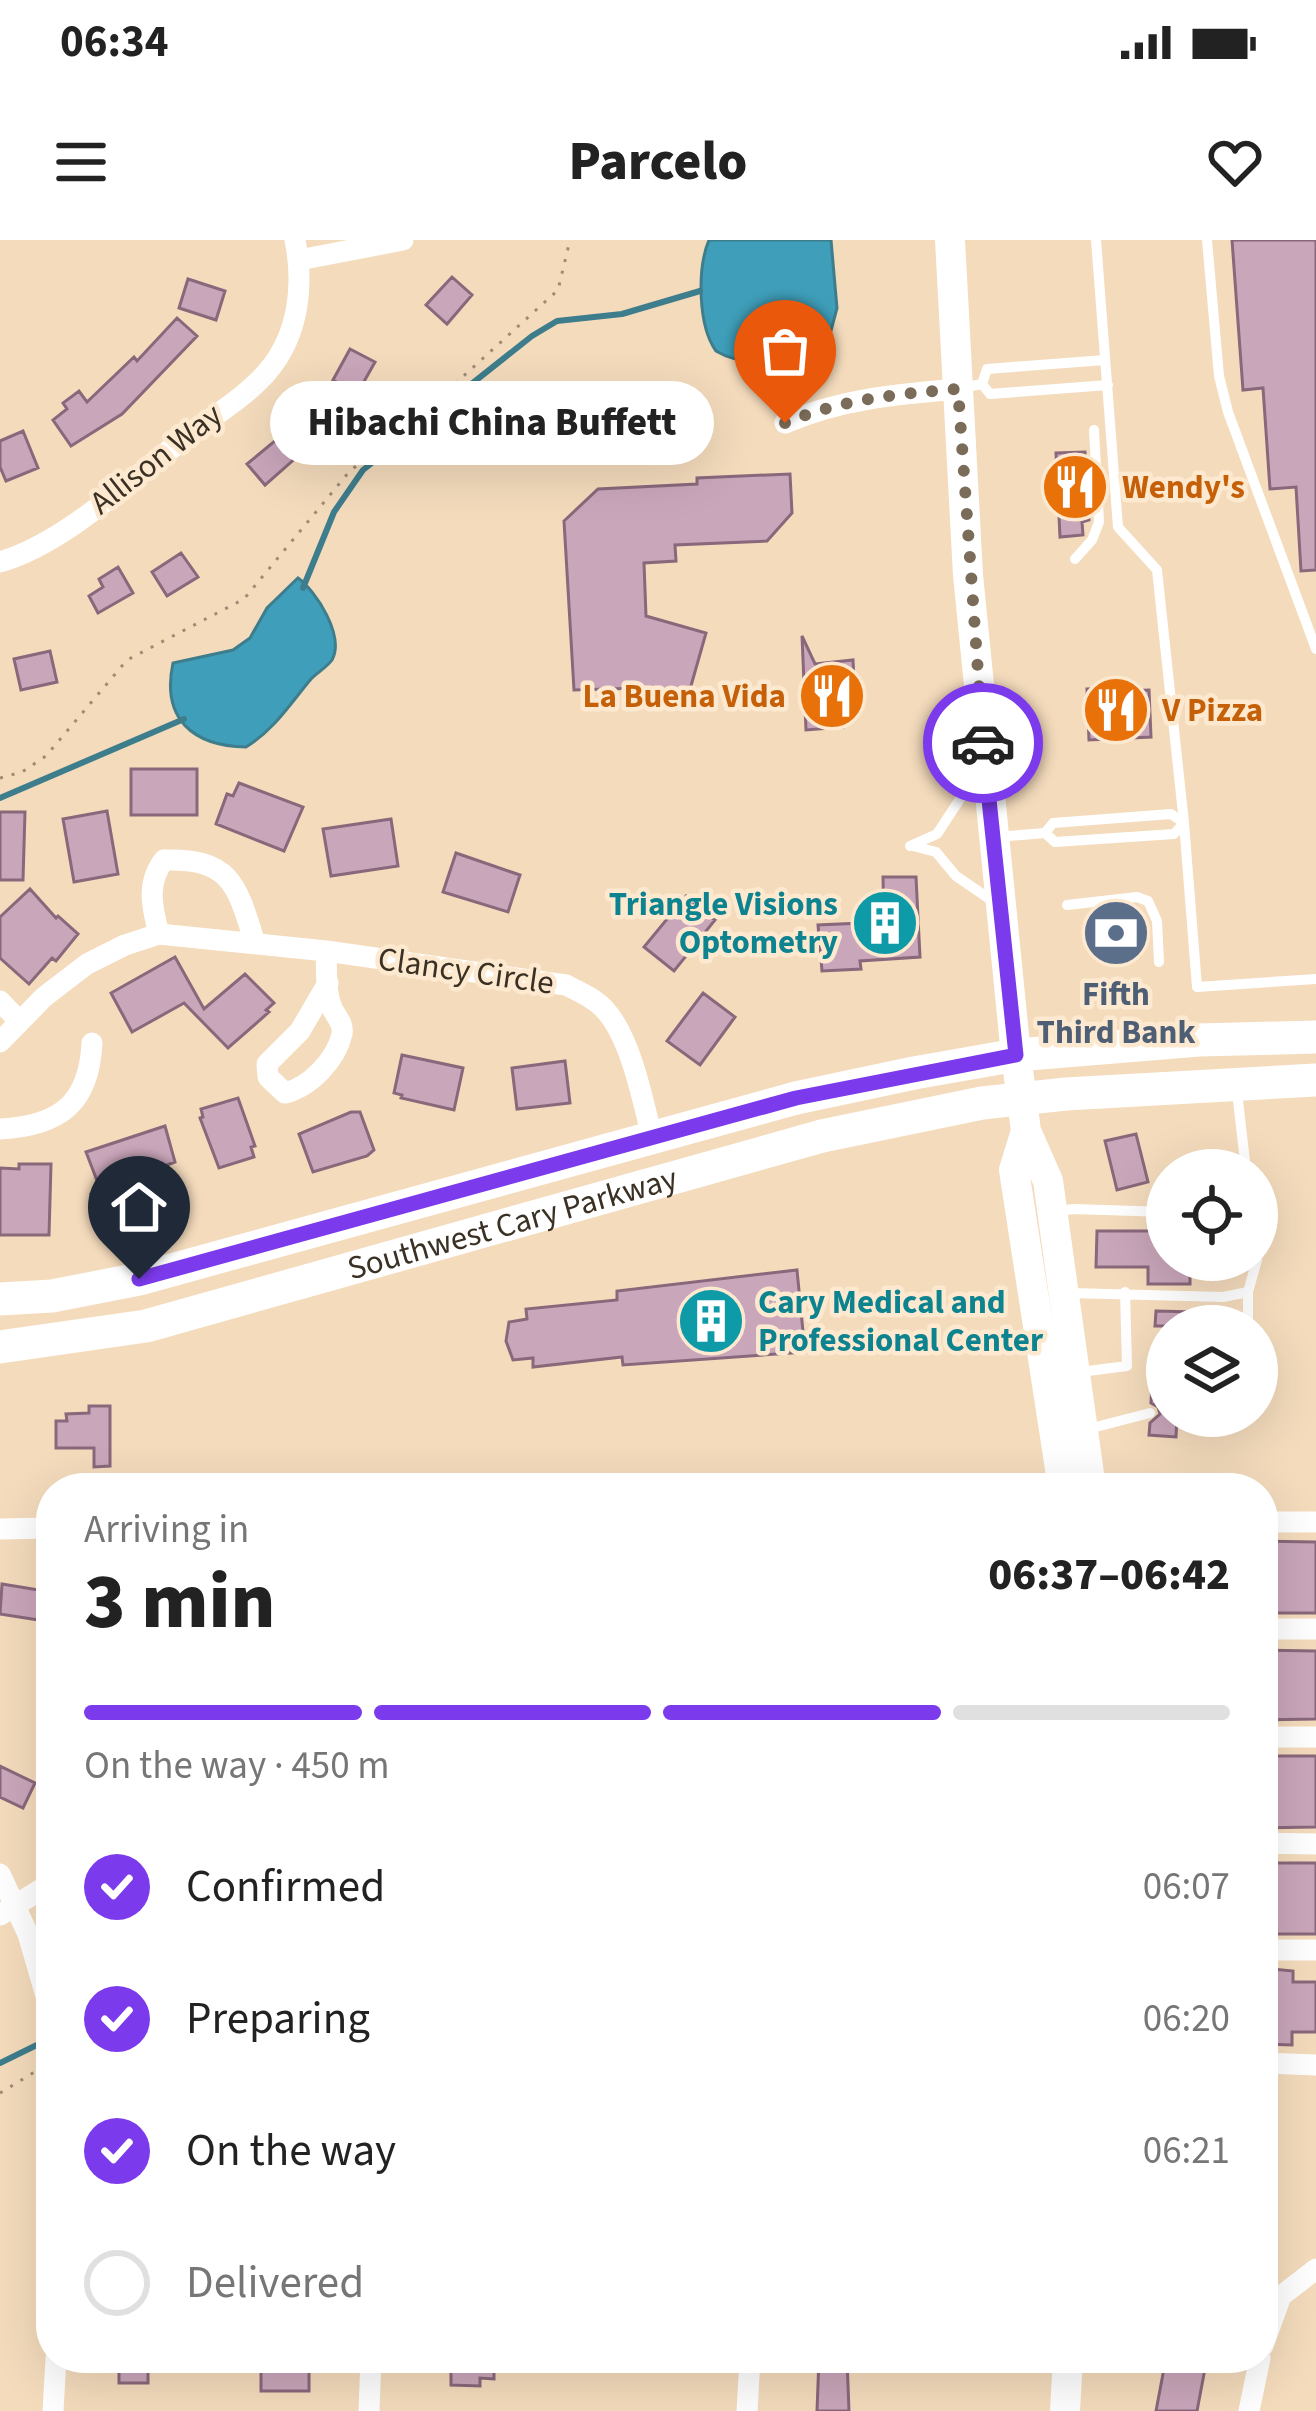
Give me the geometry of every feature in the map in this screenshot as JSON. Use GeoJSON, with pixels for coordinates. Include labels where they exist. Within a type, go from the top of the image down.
{"type":"FeatureCollection","features":[{"type":"Feature","properties":{"kind":"main road"},"geometry":{"type":"LineString","coordinates":[[950,240],[970,387],[984,762],[1016,1055],[1024,1114],[1048,1181],[1088,1473]]}},
{"type":"Feature","properties":{"kind":"main road","name":"Southwest Cary Parkway"},"geometry":{"type":"LineString","coordinates":[[0,1299],[52,1296],[139,1279],[796,1098],[1016,1055],[1199,1040],[1316,1037]]}},
{"type":"Feature","properties":{"kind":"main road","name":"Southwest Cary Parkway"},"geometry":{"type":"LineString","coordinates":[[0,1347],[146,1326],[822,1136],[1024,1114],[1237,1083],[1316,1080]]}},
{"type":"Feature","properties":{"kind":"main road"},"geometry":{"type":"LineString","coordinates":[[1024,1114],[1014,1170],[1061,1473]]}},
{"type":"Feature","properties":{"kind":"main road"},"geometry":{"type":"LineString","coordinates":[[1065,2411],[1067,2373]]}},
{"type":"Feature","properties":{"kind":"street","name":"Allison Way"},"geometry":{"type":"LineString","coordinates":[[0,562],[22,556],[64,530],[268,372],[295,316],[297,250],[403,240]]}},
{"type":"Feature","properties":{"kind":"street"},"geometry":{"type":"LineString","coordinates":[[785,423],[822,407],[888,394],[970,387]]}},
{"type":"Feature","properties":{"kind":"street"},"geometry":{"type":"LineString","coordinates":[[159,934],[151,888],[154,872],[164,860],[182,860],[207,863],[236,885],[255,943]]}},
{"type":"Feature","properties":{"kind":"street","name":"Clancy Circle"},"geometry":{"type":"LineString","coordinates":[[0,1042],[44,997],[87,964],[159,934],[326,951],[566,985],[601,1005],[622,1036],[652,1137]]}},
{"type":"Feature","properties":{"kind":"street","name":"Clancy Circle"},"geometry":{"type":"LineString","coordinates":[[326,951],[341,1036],[312,1079],[300,1090],[285,1094],[268,1077],[267,1064],[300,1031],[328,983]]}},
{"type":"Feature","properties":{"kind":"street"},"geometry":{"type":"LineString","coordinates":[[0,1001],[19,1022]]}},
{"type":"Feature","properties":{"kind":"street"},"geometry":{"type":"LineString","coordinates":[[0,1129],[58,1118],[72,1104],[91,1065],[92,1043]]}},
{"type":"Feature","properties":{"kind":"street"},"geometry":{"type":"LineString","coordinates":[[1278,1522],[1316,1522]]}},
{"type":"Feature","properties":{"kind":"street"},"geometry":{"type":"LineString","coordinates":[[0,1529],[36,1528]]}},
{"type":"Feature","properties":{"kind":"street"},"geometry":{"type":"LineString","coordinates":[[1278,1629],[1316,1629]]}},
{"type":"Feature","properties":{"kind":"street"},"geometry":{"type":"LineString","coordinates":[[1278,1736],[1316,1737]]}},
{"type":"Feature","properties":{"kind":"street"},"geometry":{"type":"LineString","coordinates":[[1278,1844],[1316,1844]]}},
{"type":"Feature","properties":{"kind":"street"},"geometry":{"type":"LineString","coordinates":[[0,1874],[8,1911],[28,1934],[36,1961]]}},
{"type":"Feature","properties":{"kind":"street"},"geometry":{"type":"LineString","coordinates":[[8,1911],[36,1893]]}},
{"type":"Feature","properties":{"kind":"street"},"geometry":{"type":"LineString","coordinates":[[1278,1950],[1316,1950]]}},
{"type":"Feature","properties":{"kind":"street"},"geometry":{"type":"LineString","coordinates":[[1278,2064],[1316,2065]]}},
{"type":"Feature","properties":{"kind":"street"},"geometry":{"type":"LineString","coordinates":[[1278,2304],[1281,2296],[1316,2269]]}},
{"type":"Feature","properties":{"kind":"street"},"geometry":{"type":"LineString","coordinates":[[52,2411],[55,2373]]}},
{"type":"Feature","properties":{"kind":"street"},"geometry":{"type":"LineString","coordinates":[[369,2411],[370,2373]]}},
{"type":"Feature","properties":{"kind":"street"},"geometry":{"type":"LineString","coordinates":[[747,2411],[749,2373]]}},
{"type":"Feature","properties":{"kind":"street"},"geometry":{"type":"LineString","coordinates":[[1249,2411],[1257,2373]]}},
{"type":"Feature","properties":{"kind":"lane"},"geometry":{"type":"LineString","coordinates":[[1096,240],[1118,527],[1157,570],[1196,988],[1316,979]]}},
{"type":"Feature","properties":{"kind":"lane"},"geometry":{"type":"LineString","coordinates":[[1207,240],[1228,412],[1316,649]]}},
{"type":"Feature","properties":{"kind":"lane"},"geometry":{"type":"LineString","coordinates":[[1106,360],[987,369],[970,387],[990,394],[1108,385]]}},
{"type":"Feature","properties":{"kind":"lane"},"geometry":{"type":"LineString","coordinates":[[1076,560],[1099,522],[1094,430]]}},
{"type":"Feature","properties":{"kind":"lane"},"geometry":{"type":"LineString","coordinates":[[984,762],[937,834],[910,846],[936,851],[956,876],[1000,907]]}},
{"type":"Feature","properties":{"kind":"lane"},"geometry":{"type":"LineString","coordinates":[[993,838],[1045,833],[1053,823],[1171,814],[1184,823]]}},
{"type":"Feature","properties":{"kind":"lane"},"geometry":{"type":"LineString","coordinates":[[1045,833],[1055,842],[1174,834],[1184,823]]}},
{"type":"Feature","properties":{"kind":"lane"},"geometry":{"type":"LineString","coordinates":[[1067,905],[1137,897],[1148,901],[1157,921],[1159,962]]}},
{"type":"Feature","properties":{"kind":"lane"},"geometry":{"type":"LineString","coordinates":[[1237,1083],[1244,1149]]}},
{"type":"Feature","properties":{"kind":"lane"},"geometry":{"type":"LineString","coordinates":[[1051,1213],[1073,1209],[1146,1211]]}},
{"type":"Feature","properties":{"kind":"lane"},"geometry":{"type":"LineString","coordinates":[[293,1239],[307,1282]]}},
{"type":"Feature","properties":{"kind":"lane"},"geometry":{"type":"LineString","coordinates":[[1248,1305],[1251,1281]]}},
{"type":"Feature","properties":{"kind":"lane"},"geometry":{"type":"LineString","coordinates":[[1076,1372],[1127,1366],[1126,1292]]}},
{"type":"Feature","properties":{"kind":"lane"},"geometry":{"type":"LineString","coordinates":[[1065,1294],[1223,1297],[1248,1292]]}},
{"type":"Feature","properties":{"kind":"lane"},"geometry":{"type":"LineString","coordinates":[[1084,1430],[1146,1414]]}},
{"type":"Feature","properties":{"kind":"path"},"geometry":{"type":"LineString","coordinates":[[0,778],[22,772],[46,756],[127,660],[244,599],[349,472],[458,382],[558,290],[571,240]]}},
{"type":"Feature","properties":{"kind":"path"},"geometry":{"type":"LineString","coordinates":[[0,2092],[36,2071]]}},
{"type":"Feature","properties":{"kind":"water"},"geometry":{"type":"Polygon","coordinates":[[[709,240],[831,240],[837,308],[829,338],[773,360],[743,360],[716,351],[701,297],[709,240]]]}},
{"type":"Feature","properties":{"kind":"water"},"geometry":{"type":"Polygon","coordinates":[[[298,578],[320,603],[332,627],[332,660],[273,725],[246,747],[196,735],[185,726],[172,700],[173,663],[233,650],[250,638],[267,608],[298,578]]]}},
{"type":"Feature","properties":{"kind":"building"},"geometry":{"type":"Polygon","coordinates":[[[1232,240],[1316,240],[1316,570],[1301,571],[1296,487],[1270,489],[1263,388],[1243,390],[1232,240]]]}},
{"type":"Feature","properties":{"kind":"building"},"geometry":{"type":"Polygon","coordinates":[[[452,277],[472,295],[447,324],[426,305],[452,277]]]}},
{"type":"Feature","properties":{"kind":"building"},"geometry":{"type":"Polygon","coordinates":[[[188,279],[225,291],[216,320],[179,308],[188,279]]]}},
{"type":"Feature","properties":{"kind":"building"},"geometry":{"type":"Polygon","coordinates":[[[177,318],[197,336],[122,414],[71,446],[53,420],[67,409],[63,403],[79,391],[87,402],[134,357],[137,361],[177,318]]]}},
{"type":"Feature","properties":{"kind":"building"},"geometry":{"type":"Polygon","coordinates":[[[350,349],[375,362],[357,394],[333,380],[350,349]]]}},
{"type":"Feature","properties":{"kind":"building"},"geometry":{"type":"Polygon","coordinates":[[[311,403],[333,425],[265,485],[247,464],[287,431],[311,403]]]}},
{"type":"Feature","properties":{"kind":"building"},"geometry":{"type":"Polygon","coordinates":[[[23,431],[38,468],[6,481],[0,467],[0,441],[23,431]]]}},
{"type":"Feature","properties":{"kind":"building","name":"Wendy's"},"geometry":{"type":"Polygon","coordinates":[[[1085,452],[1089,520],[1082,522],[1083,535],[1060,537],[1056,453],[1085,452]]]}},
{"type":"Feature","properties":{"kind":"building"},"geometry":{"type":"Polygon","coordinates":[[[790,474],[792,513],[767,541],[675,545],[676,561],[644,563],[646,616],[706,633],[687,700],[640,688],[574,690],[564,521],[598,489],[790,474]]]}},
{"type":"Feature","properties":{"kind":"building"},"geometry":{"type":"Polygon","coordinates":[[[181,553],[198,577],[167,596],[152,572],[181,553]]]}},
{"type":"Feature","properties":{"kind":"building"},"geometry":{"type":"Polygon","coordinates":[[[118,567],[133,593],[98,613],[89,596],[103,587],[99,579],[118,567]]]}},
{"type":"Feature","properties":{"kind":"building","name":"La Buena Vida"},"geometry":{"type":"Polygon","coordinates":[[[802,636],[815,664],[853,660],[854,680],[860,680],[860,712],[843,716],[843,727],[806,730],[802,636]]]}},
{"type":"Feature","properties":{"kind":"building"},"geometry":{"type":"Polygon","coordinates":[[[50,651],[57,682],[21,690],[14,659],[50,651]]]}},
{"type":"Feature","properties":{"kind":"building"},"geometry":{"type":"Polygon","coordinates":[[[1087,689],[1149,690],[1151,737],[1089,740],[1087,689]]]}},
{"type":"Feature","properties":{"kind":"building"},"geometry":{"type":"Polygon","coordinates":[[[131,769],[197,769],[197,815],[131,815],[131,769]]]}},
{"type":"Feature","properties":{"kind":"building"},"geometry":{"type":"Polygon","coordinates":[[[239,783],[303,807],[284,851],[216,824],[227,794],[233,796],[239,783]]]}},
{"type":"Feature","properties":{"kind":"building"},"geometry":{"type":"Polygon","coordinates":[[[107,811],[118,874],[74,882],[63,819],[107,811]]]}},
{"type":"Feature","properties":{"kind":"building"},"geometry":{"type":"Polygon","coordinates":[[[0,812],[25,812],[23,880],[0,880],[0,812]]]}},
{"type":"Feature","properties":{"kind":"building"},"geometry":{"type":"Polygon","coordinates":[[[391,819],[398,866],[331,876],[323,829],[391,819]]]}},
{"type":"Feature","properties":{"kind":"building"},"geometry":{"type":"Polygon","coordinates":[[[456,853],[520,875],[508,912],[443,892],[456,853]]]}},
{"type":"Feature","properties":{"kind":"building","name":"Triangle Visions Optometry"},"geometry":{"type":"Polygon","coordinates":[[[883,877],[916,877],[920,957],[860,961],[861,969],[822,971],[818,925],[884,922],[883,877]]]}},
{"type":"Feature","properties":{"kind":"building"},"geometry":{"type":"Polygon","coordinates":[[[30,889],[78,934],[29,984],[0,958],[0,917],[30,889]]]}},
{"type":"Feature","properties":{"kind":"building"},"geometry":{"type":"Polygon","coordinates":[[[686,896],[715,920],[674,971],[644,947],[686,896]]]}},
{"type":"Feature","properties":{"kind":"building","name":"Fifth Third Bank"},"geometry":{"type":"Polygon","coordinates":[[[1135,907],[1139,956],[1097,959],[1093,912],[1135,907]]]}},
{"type":"Feature","properties":{"kind":"building"},"geometry":{"type":"Polygon","coordinates":[[[175,957],[204,1009],[245,974],[274,1003],[228,1048],[184,1003],[132,1032],[111,993],[175,957]]]}},
{"type":"Feature","properties":{"kind":"building"},"geometry":{"type":"Polygon","coordinates":[[[703,993],[735,1017],[700,1065],[667,1041],[703,993]]]}},
{"type":"Feature","properties":{"kind":"building"},"geometry":{"type":"Polygon","coordinates":[[[402,1055],[463,1068],[454,1110],[394,1093],[402,1055]]]}},
{"type":"Feature","properties":{"kind":"building"},"geometry":{"type":"Polygon","coordinates":[[[565,1061],[570,1103],[517,1109],[512,1068],[565,1061]]]}},
{"type":"Feature","properties":{"kind":"building"},"geometry":{"type":"Polygon","coordinates":[[[238,1098],[255,1146],[251,1147],[254,1157],[219,1168],[201,1109],[238,1098]]]}},
{"type":"Feature","properties":{"kind":"building"},"geometry":{"type":"Polygon","coordinates":[[[360,1112],[374,1150],[313,1172],[299,1134],[360,1112]]]}},
{"type":"Feature","properties":{"kind":"building"},"geometry":{"type":"Polygon","coordinates":[[[165,1126],[175,1162],[167,1165],[177,1203],[99,1224],[91,1194],[101,1191],[86,1152],[165,1126]]]}},
{"type":"Feature","properties":{"kind":"building"},"geometry":{"type":"Polygon","coordinates":[[[1136,1134],[1146,1183],[1117,1190],[1105,1141],[1136,1134]]]}},
{"type":"Feature","properties":{"kind":"building"},"geometry":{"type":"Polygon","coordinates":[[[19,1164],[51,1164],[49,1235],[0,1235],[0,1168],[19,1169],[19,1164]]]}},
{"type":"Feature","properties":{"kind":"building"},"geometry":{"type":"Polygon","coordinates":[[[1097,1231],[1146,1231],[1146,1267],[1096,1267],[1097,1231]]]}},
{"type":"Feature","properties":{"kind":"building","name":"Cary Medical and Professional Center"},"geometry":{"type":"Polygon","coordinates":[[[797,1270],[805,1352],[623,1365],[622,1357],[533,1367],[533,1358],[513,1360],[506,1341],[509,1322],[527,1319],[526,1309],[617,1300],[617,1291],[797,1270]]]}},
{"type":"Feature","properties":{"kind":"building"},"geometry":{"type":"Polygon","coordinates":[[[1148,1281],[1190,1281],[1190,1284],[1148,1281]]]}},
{"type":"Feature","properties":{"kind":"building"},"geometry":{"type":"Polygon","coordinates":[[[89,1406],[110,1406],[110,1466],[94,1467],[94,1448],[56,1448],[56,1421],[67,1421],[66,1414],[89,1413],[89,1406]]]}},
{"type":"Feature","properties":{"kind":"building"},"geometry":{"type":"Polygon","coordinates":[[[1278,1541],[1316,1542],[1316,1613],[1278,1613],[1278,1541]]]}},
{"type":"Feature","properties":{"kind":"building"},"geometry":{"type":"Polygon","coordinates":[[[2,1584],[36,1590],[36,1620],[0,1614],[2,1584]]]}},
{"type":"Feature","properties":{"kind":"building"},"geometry":{"type":"Polygon","coordinates":[[[1278,1650],[1316,1651],[1316,1719],[1278,1720],[1278,1650]]]}},
{"type":"Feature","properties":{"kind":"building"},"geometry":{"type":"Polygon","coordinates":[[[1278,1756],[1316,1756],[1316,1827],[1278,1828],[1278,1756]]]}},
{"type":"Feature","properties":{"kind":"building"},"geometry":{"type":"Polygon","coordinates":[[[0,1766],[35,1783],[23,1808],[0,1797],[0,1766]]]}},
{"type":"Feature","properties":{"kind":"building"},"geometry":{"type":"Polygon","coordinates":[[[1278,1863],[1316,1863],[1316,1934],[1278,1934],[1278,1863]]]}},
{"type":"Feature","properties":{"kind":"building"},"geometry":{"type":"Polygon","coordinates":[[[1278,1970],[1293,1971],[1293,1982],[1316,1982],[1316,2032],[1292,2032],[1292,2045],[1278,2045],[1278,1970]]]}},
{"type":"Feature","properties":{"kind":"building"},"geometry":{"type":"Polygon","coordinates":[[[119,2373],[148,2373],[148,2383],[119,2383],[119,2373]]]}},
{"type":"Feature","properties":{"kind":"building"},"geometry":{"type":"Polygon","coordinates":[[[261,2373],[309,2373],[309,2391],[261,2391],[261,2373]]]}},
{"type":"Feature","properties":{"kind":"building"},"geometry":{"type":"Polygon","coordinates":[[[451,2373],[494,2373],[494,2379],[480,2378],[480,2386],[451,2385],[451,2373]]]}},
{"type":"Feature","properties":{"kind":"building"},"geometry":{"type":"Polygon","coordinates":[[[818,2373],[848,2373],[849,2411],[817,2411],[818,2373]]]}},
{"type":"Feature","properties":{"kind":"building"},"geometry":{"type":"Polygon","coordinates":[[[1163,2373],[1204,2373],[1197,2411],[1156,2411],[1163,2373]]]}},
{"type":"Feature","properties":{"kind":"waterway"},"geometry":{"type":"LineString","coordinates":[[303,588],[334,512],[363,470],[532,336],[557,321],[622,314],[700,291]]}},
{"type":"Feature","properties":{"kind":"waterway"},"geometry":{"type":"LineString","coordinates":[[0,798],[184,719]]}},
{"type":"Feature","properties":{"kind":"waterway"},"geometry":{"type":"LineString","coordinates":[[0,2063],[36,2045]]}},
{"type":"Feature","properties":{"kind":"way so far"},"geometry":{"type":"LineString","coordinates":[[785,423],[822,407],[855,400],[958,389],[983,743]]}},
{"type":"Feature","properties":{"kind":"place","name":"Hibachi China Buffett"},"geometry":{"type":"Point","coordinates":[785,423]}},
{"type":"Feature","properties":{"kind":"place","name":"Wendy's"},"geometry":{"type":"Point","coordinates":[1075,487]}},
{"type":"Feature","properties":{"kind":"place","name":"La Buena Vida"},"geometry":{"type":"Point","coordinates":[832,696]}},
{"type":"Feature","properties":{"kind":"place","name":"V Pizza"},"geometry":{"type":"Point","coordinates":[1116,710]}},
{"type":"Feature","properties":{"kind":"place","name":"Triangle Visions Optometry"},"geometry":{"type":"Point","coordinates":[885,923]}},
{"type":"Feature","properties":{"kind":"place","name":"Fifth Third Bank"},"geometry":{"type":"Point","coordinates":[1116,933]}},
{"type":"Feature","properties":{"kind":"place","name":"Cary Medical and Professional Center"},"geometry":{"type":"Point","coordinates":[711,1321]}},
{"type":"Feature","properties":{"kind":"route"},"geometry":{"type":"LineString","coordinates":[[139,1279],[796,1098],[1016,1055],[983,743]]}}]}
